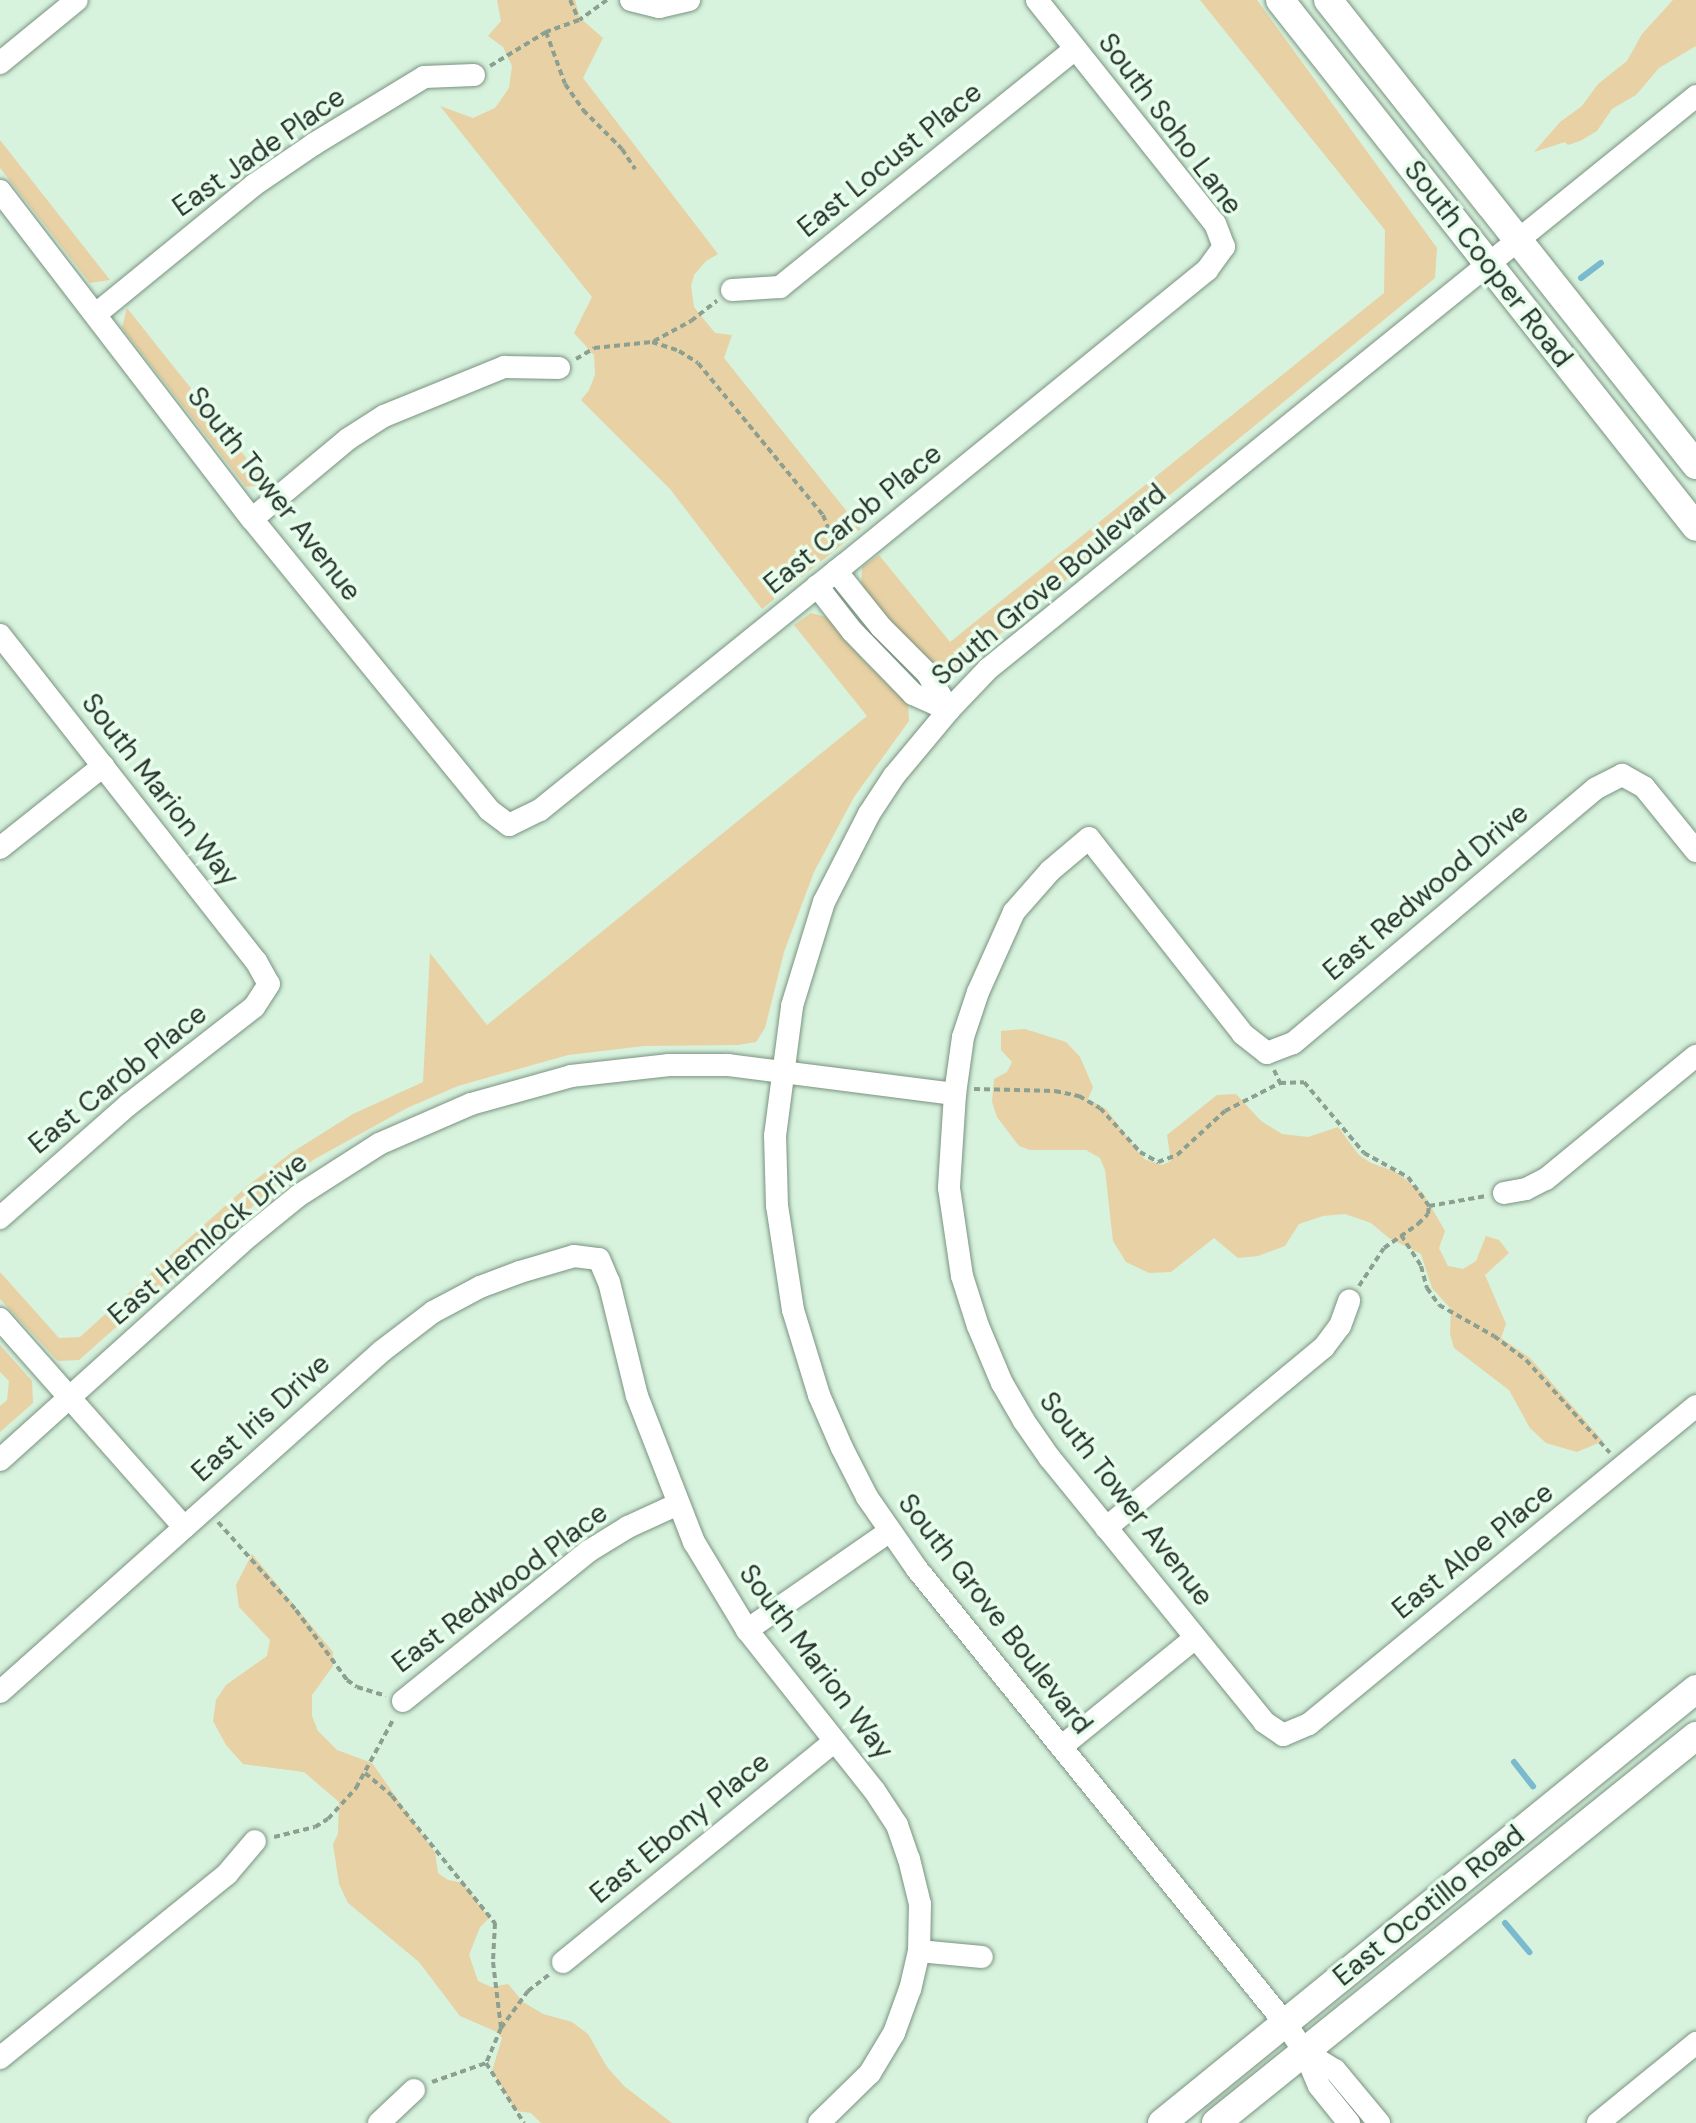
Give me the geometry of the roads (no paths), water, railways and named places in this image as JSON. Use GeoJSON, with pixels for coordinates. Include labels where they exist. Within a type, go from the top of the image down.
{"type":"FeatureCollection","features":[{"type":"Feature","properties":{"kind":"main road","name":"South Cooper Road"},"geometry":{"type":"LineString","coordinates":[[1280,0],[1501,252],[1696,465]]}},
{"type":"Feature","properties":{"kind":"main road","name":"South Cooper Road"},"geometry":{"type":"LineString","coordinates":[[1328,0],[1501,252],[1696,527]]}},
{"type":"Feature","properties":{"kind":"main road","name":"East Ocotillo Road"},"geometry":{"type":"LineString","coordinates":[[1162,2123],[1696,1689]]}},
{"type":"Feature","properties":{"kind":"main road","name":"East Ocotillo Road"},"geometry":{"type":"LineString","coordinates":[[1216,2123],[1696,1736]]}},
{"type":"Feature","properties":{"kind":"street"},"geometry":{"type":"LineString","coordinates":[[0,63],[77,0]]}},
{"type":"Feature","properties":{"kind":"street"},"geometry":{"type":"LineString","coordinates":[[631,0],[659,7],[689,0]]}},
{"type":"Feature","properties":{"kind":"street","name":"South Soho Lane"},"geometry":{"type":"LineString","coordinates":[[1037,0],[1215,224],[1224,247]]}},
{"type":"Feature","properties":{"kind":"street","name":"East Locust Place"},"geometry":{"type":"LineString","coordinates":[[732,290],[780,287],[1075,49]]}},
{"type":"Feature","properties":{"kind":"street","name":"East Jade Place"},"geometry":{"type":"LineString","coordinates":[[96,314],[254,185],[314,144],[424,77],[474,75]]}},
{"type":"Feature","properties":{"kind":"street","name":"South Grove Boulevard"},"geometry":{"type":"LineString","coordinates":[[1304,2051],[1285,2023],[890,1531],[842,1448],[819,1395],[793,1310],[777,1206],[775,1136],[781,1071],[792,1006],[808,950],[837,875],[894,776],[949,710],[1029,634],[1696,96]]}},
{"type":"Feature","properties":{"kind":"street","name":"South Tower Avenue"},"geometry":{"type":"LineString","coordinates":[[0,191],[252,519],[489,810],[509,825]]}},
{"type":"Feature","properties":{"kind":"street","name":"East Carob Place"},"geometry":{"type":"LineString","coordinates":[[509,825],[540,810],[840,568],[1207,270],[1224,247]]}},
{"type":"Feature","properties":{"kind":"street"},"geometry":{"type":"LineString","coordinates":[[252,519],[348,439],[384,416],[504,367],[559,368]]}},
{"type":"Feature","properties":{"kind":"street"},"geometry":{"type":"LineString","coordinates":[[840,568],[881,627],[927,673],[949,710]]}},
{"type":"Feature","properties":{"kind":"street"},"geometry":{"type":"LineString","coordinates":[[817,586],[852,631],[903,685],[913,694],[949,710]]}},
{"type":"Feature","properties":{"kind":"street","name":"South Marion Way"},"geometry":{"type":"LineString","coordinates":[[0,635],[256,961],[269,984]]}},
{"type":"Feature","properties":{"kind":"street"},"geometry":{"type":"LineString","coordinates":[[0,848],[103,766]]}},
{"type":"Feature","properties":{"kind":"street","name":"East Redwood Drive"},"geometry":{"type":"LineString","coordinates":[[1089,838],[1243,1034],[1267,1053],[1293,1043],[1595,789],[1622,775],[1644,787],[1696,851]]}},
{"type":"Feature","properties":{"kind":"street","name":"South Tower Avenue"},"geometry":{"type":"LineString","coordinates":[[1089,838],[1050,871],[1014,912],[978,992],[963,1037],[950,1144],[950,1201],[962,1276],[978,1326],[1002,1383],[1024,1421],[1106,1528],[1264,1722],[1283,1735]]}},
{"type":"Feature","properties":{"kind":"street","name":"East Carob Place"},"geometry":{"type":"LineString","coordinates":[[0,1218],[128,1105],[254,1007],[269,984]]}},
{"type":"Feature","properties":{"kind":"street"},"geometry":{"type":"LineString","coordinates":[[1504,1193],[1526,1189],[1546,1179],[1696,1056]]}},
{"type":"Feature","properties":{"kind":"street","name":"East Hemlock Drive"},"geometry":{"type":"LineString","coordinates":[[0,1460],[249,1236],[298,1196],[342,1166],[423,1123],[514,1089],[613,1070],[684,1065],[781,1071],[955,1090]]}},
{"type":"Feature","properties":{"kind":"street","name":"East Iris Drive"},"geometry":{"type":"LineString","coordinates":[[0,1692],[382,1351],[433,1312],[480,1287],[520,1272],[574,1256],[599,1259]]}},
{"type":"Feature","properties":{"kind":"street","name":"South Marion Way"},"geometry":{"type":"LineString","coordinates":[[599,1259],[609,1282],[637,1396],[694,1542],[747,1630],[897,1825],[920,1904],[919,1951]]}},
{"type":"Feature","properties":{"kind":"street"},"geometry":{"type":"LineString","coordinates":[[1106,1528],[1324,1347],[1340,1326],[1349,1301]]}},
{"type":"Feature","properties":{"kind":"street"},"geometry":{"type":"LineString","coordinates":[[0,1319],[184,1527]]}},
{"type":"Feature","properties":{"kind":"street","name":"East Aloe Place"},"geometry":{"type":"LineString","coordinates":[[1283,1735],[1309,1724],[1696,1406]]}},
{"type":"Feature","properties":{"kind":"street","name":"East Redwood Place"},"geometry":{"type":"LineString","coordinates":[[403,1701],[589,1551],[628,1527],[678,1504]]}},
{"type":"Feature","properties":{"kind":"street"},"geometry":{"type":"LineString","coordinates":[[747,1630],[890,1531]]}},
{"type":"Feature","properties":{"kind":"street"},"geometry":{"type":"LineString","coordinates":[[1061,1747],[1195,1638]]}},
{"type":"Feature","properties":{"kind":"street","name":"East Ebony Place"},"geometry":{"type":"LineString","coordinates":[[563,1962],[835,1741]]}},
{"type":"Feature","properties":{"kind":"street"},"geometry":{"type":"LineString","coordinates":[[0,2058],[227,1874],[255,1841]]}},
{"type":"Feature","properties":{"kind":"street"},"geometry":{"type":"LineString","coordinates":[[819,2123],[870,2073],[894,2033],[919,1951],[982,1957]]}},
{"type":"Feature","properties":{"kind":"street"},"geometry":{"type":"LineString","coordinates":[[1598,2123],[1696,2043]]}},
{"type":"Feature","properties":{"kind":"street"},"geometry":{"type":"LineString","coordinates":[[1304,2051],[1319,2086],[1349,2123]]}},
{"type":"Feature","properties":{"kind":"street"},"geometry":{"type":"LineString","coordinates":[[1304,2051],[1335,2070],[1379,2123]]}},
{"type":"Feature","properties":{"kind":"street"},"geometry":{"type":"LineString","coordinates":[[379,2123],[414,2090]]}},
{"type":"Feature","properties":{"kind":"waterway"},"geometry":{"type":"LineString","coordinates":[[1581,278],[1601,263]]}},
{"type":"Feature","properties":{"kind":"waterway"},"geometry":{"type":"LineString","coordinates":[[1514,1762],[1533,1786]]}},
{"type":"Feature","properties":{"kind":"waterway"},"geometry":{"type":"LineString","coordinates":[[1505,1923],[1529,1952]]}}]}
